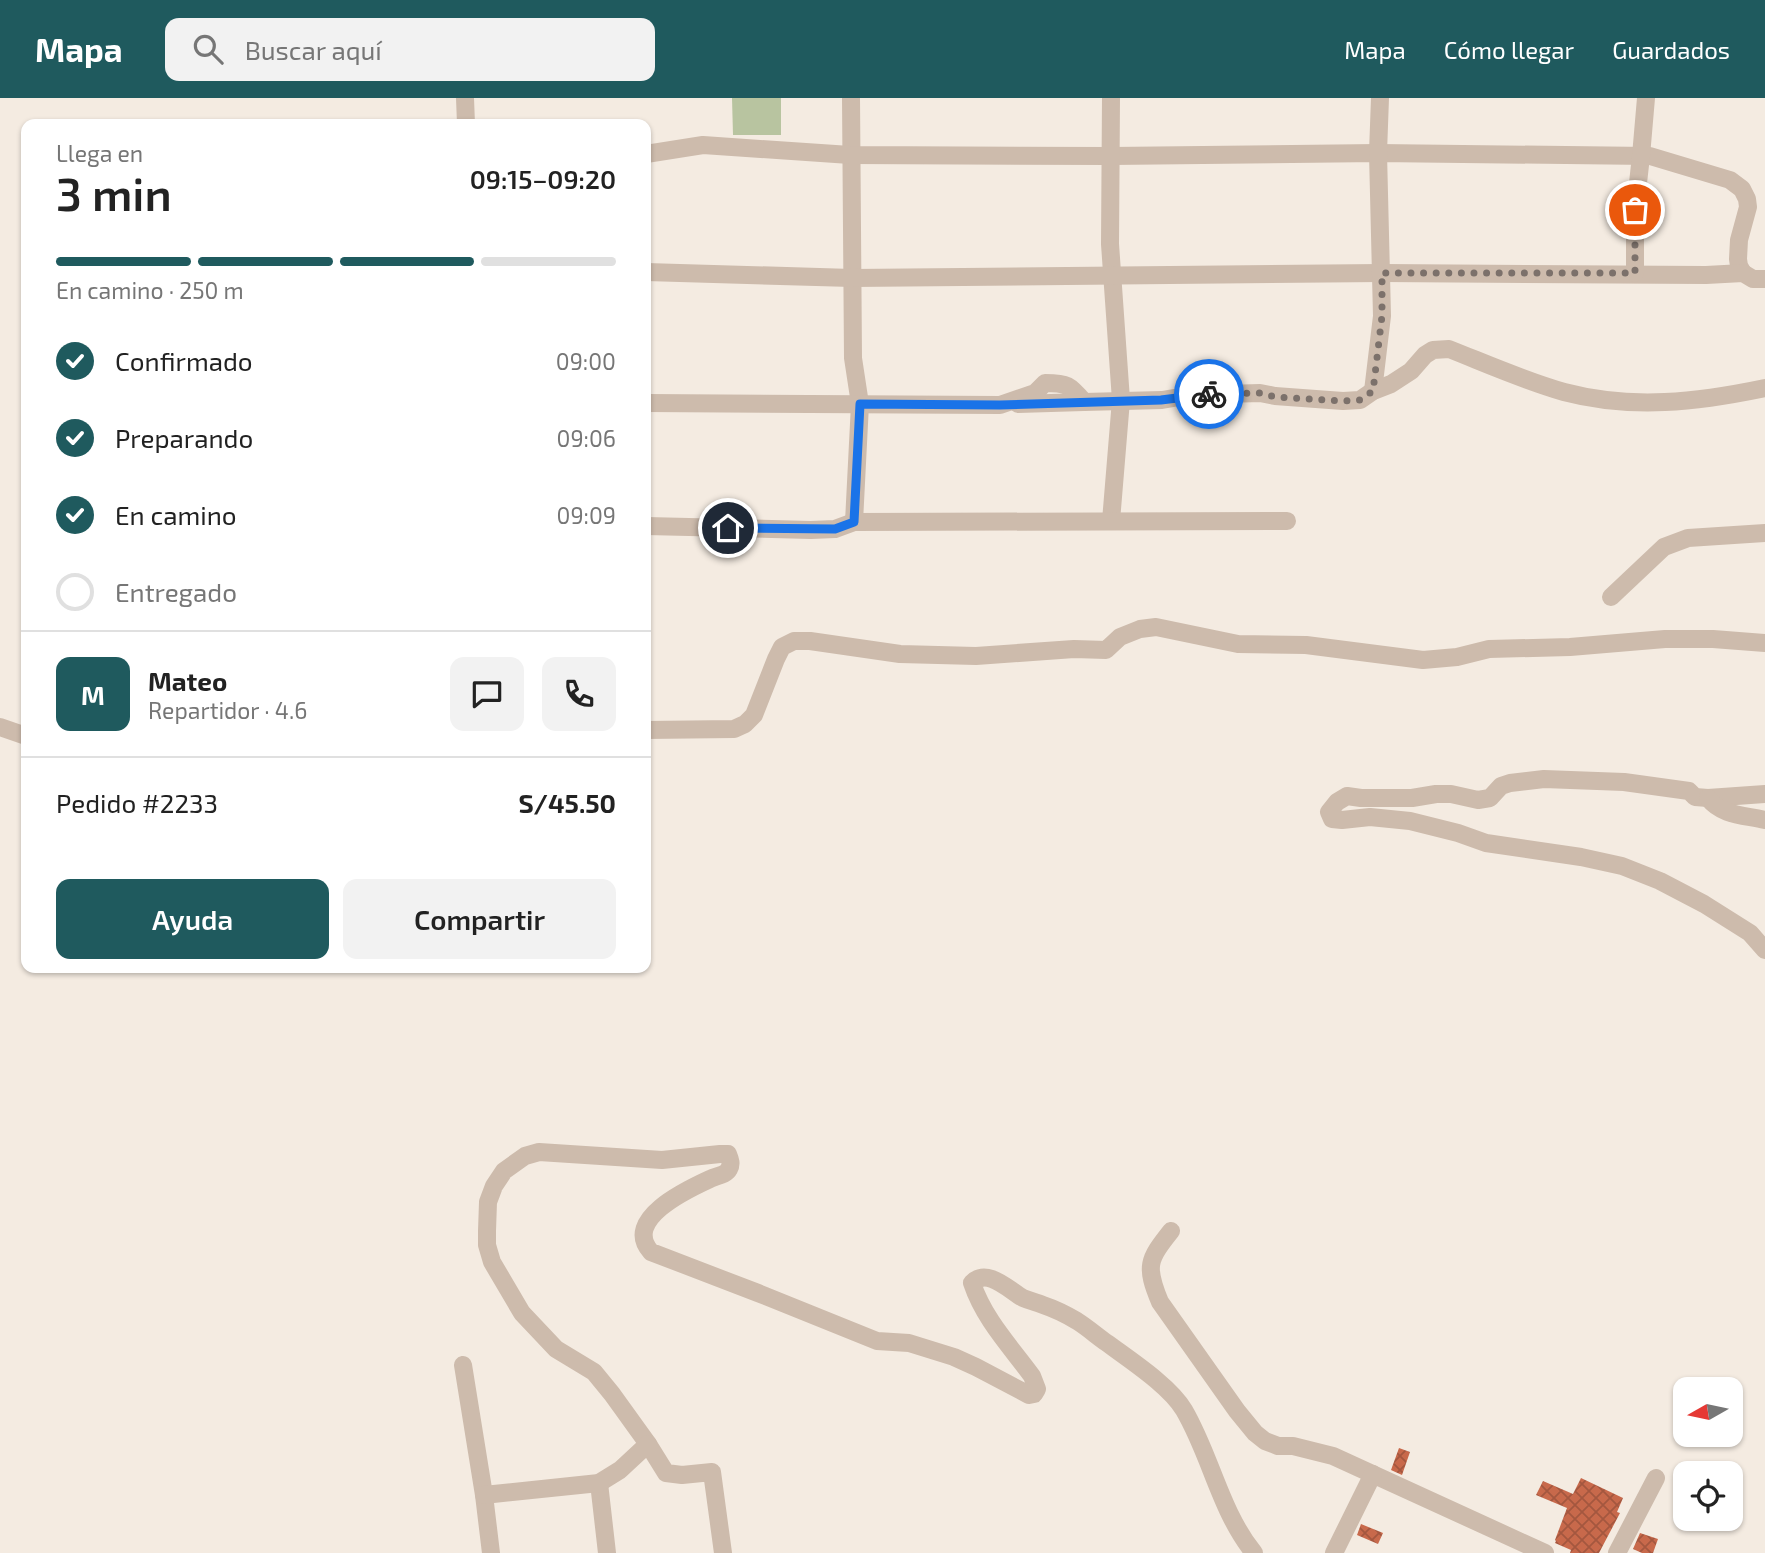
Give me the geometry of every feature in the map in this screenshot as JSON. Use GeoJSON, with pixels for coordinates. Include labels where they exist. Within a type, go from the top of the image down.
{"type":"FeatureCollection","features":[{"type":"Feature","properties":{"kind":"street"},"geometry":{"type":"LineString","coordinates":[[465,98],[466,119]]}},
{"type":"Feature","properties":{"kind":"street"},"geometry":{"type":"LineString","coordinates":[[851,98],[853,358],[860,404],[854,522]]}},
{"type":"Feature","properties":{"kind":"street"},"geometry":{"type":"LineString","coordinates":[[1111,98],[1110,244],[1121,400],[1111,521]]}},
{"type":"Feature","properties":{"kind":"street"},"geometry":{"type":"LineString","coordinates":[[1373,391],[1382,316],[1378,153],[1380,98]]}},
{"type":"Feature","properties":{"kind":"street"},"geometry":{"type":"LineString","coordinates":[[1635,273],[1635,210],[1646,98]]}},
{"type":"Feature","properties":{"kind":"street"},"geometry":{"type":"LineString","coordinates":[[651,153],[703,145],[850,155],[1378,153],[1650,156],[1730,180],[1742,189],[1748,207],[1739,240],[1739,266],[1743,273],[1753,279],[1765,279]]}},
{"type":"Feature","properties":{"kind":"street"},"geometry":{"type":"LineString","coordinates":[[651,272],[852,278],[1743,273]]}},
{"type":"Feature","properties":{"kind":"street"},"geometry":{"type":"LineString","coordinates":[[651,403],[1000,405],[1035,393],[1045,383],[1064,383],[1076,391],[1084,402],[1260,393],[1275,397],[1360,400],[1411,371],[1433,350],[1449,349],[1563,392],[1622,402],[1649,403],[1719,398],[1765,388]]}},
{"type":"Feature","properties":{"kind":"street"},"geometry":{"type":"LineString","coordinates":[[651,526],[811,530],[835,529],[854,522],[1287,520]]}},
{"type":"Feature","properties":{"kind":"street"},"geometry":{"type":"LineString","coordinates":[[1612,597],[1664,547],[1688,538],[1765,533]]}},
{"type":"Feature","properties":{"kind":"street"},"geometry":{"type":"LineString","coordinates":[[651,730],[734,729],[745,724],[754,715],[782,648],[794,641],[900,654],[976,656],[1074,649],[1106,650],[1121,637],[1140,629],[1156,627],[1238,644],[1306,645],[1423,660],[1489,649],[1570,647],[1665,639],[1765,643]]}},
{"type":"Feature","properties":{"kind":"street"},"geometry":{"type":"LineString","coordinates":[[0,727],[21,734]]}},
{"type":"Feature","properties":{"kind":"street"},"geometry":{"type":"LineString","coordinates":[[1765,794],[1707,798],[1695,797],[1689,791],[1624,782],[1544,779],[1510,783],[1501,786],[1490,798],[1478,800],[1451,794],[1412,798],[1347,796],[1337,802],[1329,812],[1332,819],[1370,817],[1409,821],[1486,842],[1622,866],[1660,881],[1704,904],[1750,933],[1765,950]]}},
{"type":"Feature","properties":{"kind":"street"},"geometry":{"type":"LineString","coordinates":[[1707,798],[1723,811],[1765,820]]}},
{"type":"Feature","properties":{"kind":"street"},"geometry":{"type":"LineString","coordinates":[[723,1553],[712,1472],[682,1475],[666,1473],[648,1444],[594,1372],[556,1349],[522,1313],[492,1262],[486,1231],[488,1202],[504,1171],[525,1156],[539,1152],[559,1152],[662,1160],[727,1154],[731,1160],[727,1172],[667,1201],[654,1213],[644,1229],[643,1238],[651,1252],[877,1341],[909,1343],[954,1357],[1029,1395],[1034,1394],[1037,1389],[1036,1382],[985,1314],[972,1283],[984,1277],[991,1279],[1025,1299],[1077,1321],[1164,1387],[1182,1407],[1242,1538],[1254,1553]]}},
{"type":"Feature","properties":{"kind":"street"},"geometry":{"type":"LineString","coordinates":[[1171,1231],[1151,1261],[1153,1285],[1160,1302],[1255,1433],[1278,1446],[1293,1446],[1333,1456],[1545,1553]]}},
{"type":"Feature","properties":{"kind":"street"},"geometry":{"type":"LineString","coordinates":[[463,1365],[491,1553]]}},
{"type":"Feature","properties":{"kind":"street"},"geometry":{"type":"LineString","coordinates":[[484,1495],[599,1483],[620,1470],[648,1444]]}},
{"type":"Feature","properties":{"kind":"street"},"geometry":{"type":"LineString","coordinates":[[1334,1553],[1373,1474]]}},
{"type":"Feature","properties":{"kind":"street"},"geometry":{"type":"LineString","coordinates":[[1617,1553],[1656,1478]]}},
{"type":"Feature","properties":{"kind":"street"},"geometry":{"type":"LineString","coordinates":[[599,1483],[607,1553]]}},
{"type":"Feature","properties":{"kind":"green space"},"geometry":{"type":"Polygon","coordinates":[[[732,98],[781,98],[781,135],[733,135],[732,98]]]}},
{"type":"Feature","properties":{"kind":"building"},"geometry":{"type":"Polygon","coordinates":[[[1399,1448],[1410,1452],[1402,1475],[1391,1470],[1399,1448]]]}},
{"type":"Feature","properties":{"kind":"building"},"geometry":{"type":"Polygon","coordinates":[[[1581,1478],[1623,1498],[1617,1512],[1620,1513],[1599,1553],[1570,1553],[1571,1550],[1555,1543],[1567,1508],[1536,1495],[1543,1481],[1573,1494],[1581,1478]]]}},
{"type":"Feature","properties":{"kind":"building"},"geometry":{"type":"Polygon","coordinates":[[[1361,1524],[1383,1533],[1378,1544],[1357,1535],[1361,1524]]]}},
{"type":"Feature","properties":{"kind":"building"},"geometry":{"type":"Polygon","coordinates":[[[1640,1533],[1658,1539],[1653,1553],[1642,1553],[1633,1549],[1640,1533]]]}},
{"type":"Feature","properties":{"kind":"way so far"},"geometry":{"type":"LineString","coordinates":[[1209,394],[1260,393],[1275,397],[1360,400],[1373,391],[1382,316],[1382,273],[1635,273],[1635,210]]}},
{"type":"Feature","properties":{"kind":"route"},"geometry":{"type":"LineString","coordinates":[[728,528],[835,529],[854,522],[860,404],[973,406],[1161,400],[1209,394]]}}]}
